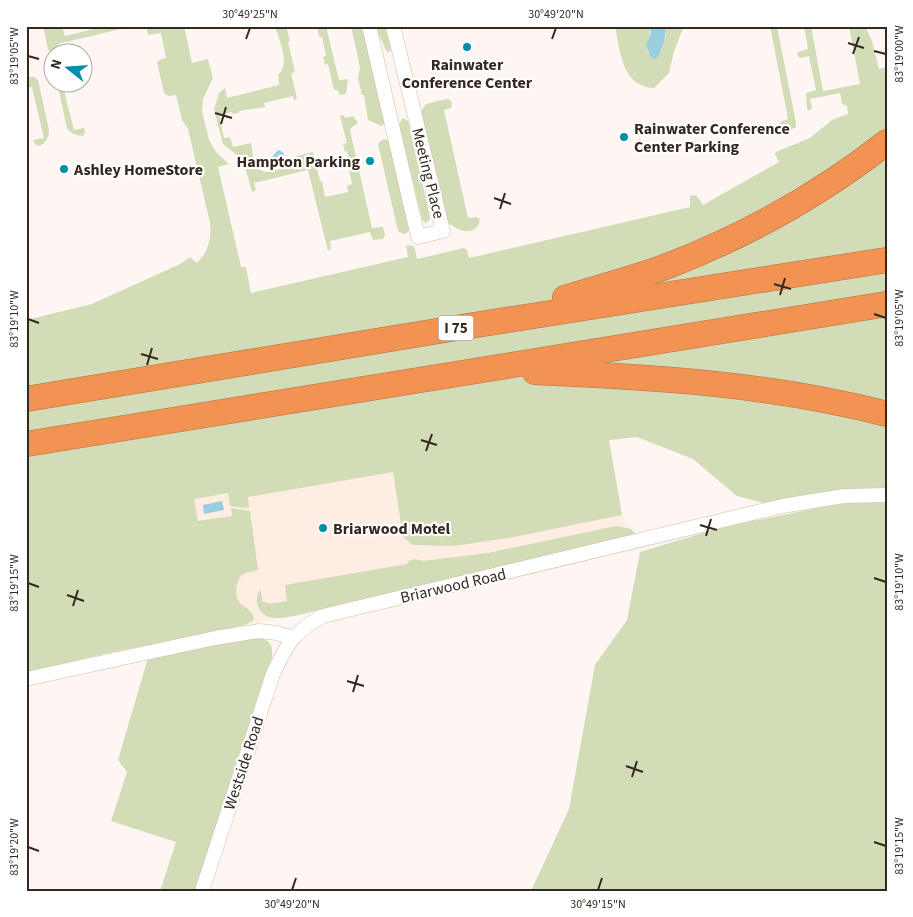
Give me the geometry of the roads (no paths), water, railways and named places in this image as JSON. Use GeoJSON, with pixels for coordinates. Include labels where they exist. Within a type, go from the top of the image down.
{"type":"FeatureCollection","features":[{"type":"Feature","properties":{"kind":"highway"},"geometry":{"type":"LineString","coordinates":[[450,329],[553,302],[670,265],[732,238],[801,201],[887,142]]}},
{"type":"Feature","properties":{"kind":"highway","name":"I 75"},"geometry":{"type":"LineString","coordinates":[[26,399],[450,329],[887,260]]}},
{"type":"Feature","properties":{"kind":"highway"},"geometry":{"type":"LineString","coordinates":[[26,444],[887,304]]}},
{"type":"Feature","properties":{"kind":"highway"},"geometry":{"type":"LineString","coordinates":[[480,370],[629,376],[733,385],[800,395],[887,414]]}},
{"type":"Feature","properties":{"kind":"street","name":"Meeting Place"},"geometry":{"type":"LineString","coordinates":[[369,26],[418,237],[443,231],[393,26]]}},
{"type":"Feature","properties":{"kind":"street","name":"Briarwood Road"},"geometry":{"type":"LineString","coordinates":[[293,638],[306,625],[323,616],[782,506],[844,496],[887,495]]}},
{"type":"Feature","properties":{"kind":"street"},"geometry":{"type":"LineString","coordinates":[[26,679],[224,636],[260,631],[277,633],[293,638]]}},
{"type":"Feature","properties":{"kind":"street","name":"Westside Road"},"geometry":{"type":"LineString","coordinates":[[202,891],[273,674],[284,650],[293,638]]}},
{"type":"Feature","properties":{"kind":"water"},"geometry":{"type":"Polygon","coordinates":[[[650,26],[666,26],[664,43],[656,59],[651,58],[646,45],[651,33],[650,26]]]}},
{"type":"Feature","properties":{"kind":"water"},"geometry":{"type":"Polygon","coordinates":[[[278,150],[284,154],[279,166],[263,164],[262,158],[272,157],[278,150]]]}},
{"type":"Feature","properties":{"kind":"water"},"geometry":{"type":"Polygon","coordinates":[[[222,501],[224,510],[204,514],[203,505],[222,501]]]}},
{"type":"Feature","properties":{"kind":"place","name":"Rainwater Conference Center"},"geometry":{"type":"Point","coordinates":[467,47]}},
{"type":"Feature","properties":{"kind":"place","name":"Rainwater Conference Center Parking"},"geometry":{"type":"Point","coordinates":[624,137]}},
{"type":"Feature","properties":{"kind":"place","name":"Hampton Parking"},"geometry":{"type":"Point","coordinates":[370,161]}},
{"type":"Feature","properties":{"kind":"place","name":"Ashley HomeStore"},"geometry":{"type":"Point","coordinates":[64,169]}},
{"type":"Feature","properties":{"kind":"place","name":"Briarwood Motel"},"geometry":{"type":"Point","coordinates":[323,528]}}]}
